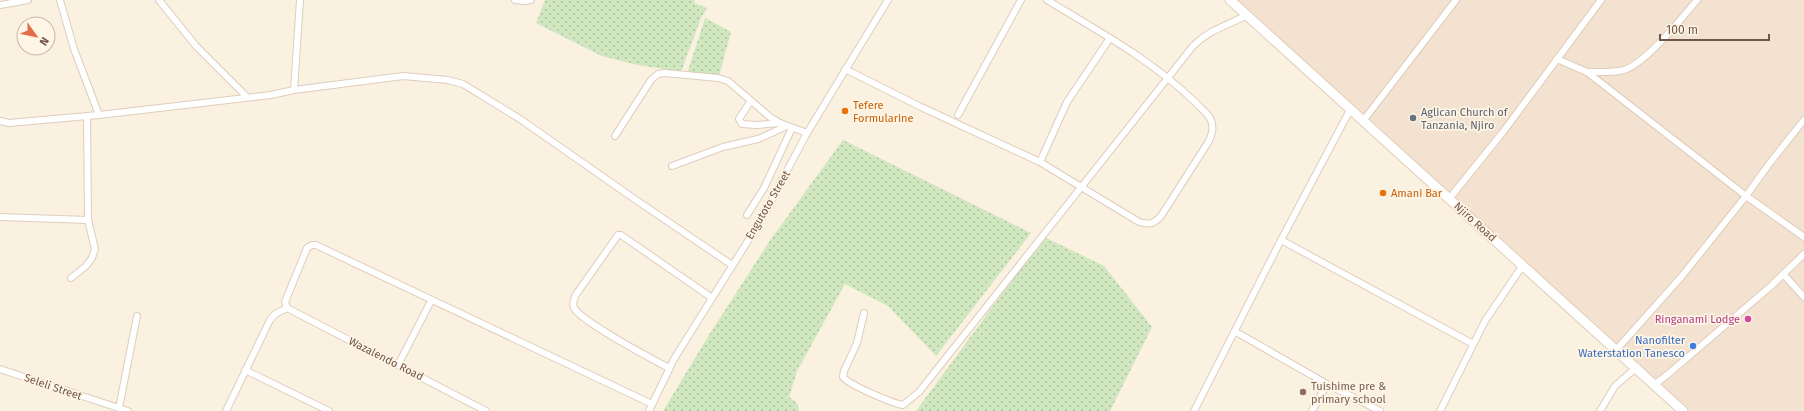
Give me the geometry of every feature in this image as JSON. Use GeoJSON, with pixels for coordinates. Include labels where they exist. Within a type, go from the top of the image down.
{"type":"FeatureCollection","features":[{"type":"Feature","properties":{"kind":"street"},"geometry":{"type":"LineString","coordinates":[[0,5],[28,0]]}},
{"type":"Feature","properties":{"kind":"street"},"geometry":{"type":"LineString","coordinates":[[60,0],[74,49],[99,116]]}},
{"type":"Feature","properties":{"kind":"street"},"geometry":{"type":"LineString","coordinates":[[159,0],[196,46],[247,97]]}},
{"type":"Feature","properties":{"kind":"street"},"geometry":{"type":"LineString","coordinates":[[294,90],[300,0]]}},
{"type":"Feature","properties":{"kind":"street"},"geometry":{"type":"LineString","coordinates":[[515,0],[531,0]]}},
{"type":"Feature","properties":{"kind":"street","name":"Engutoto Street"},"geometry":{"type":"LineString","coordinates":[[649,411],[669,368],[732,264],[761,220],[807,133],[888,0]]}},
{"type":"Feature","properties":{"kind":"street"},"geometry":{"type":"LineString","coordinates":[[958,115],[1021,0]]}},
{"type":"Feature","properties":{"kind":"street"},"geometry":{"type":"LineString","coordinates":[[845,69],[921,107],[1040,162],[1080,188],[1144,224],[1148,225],[1155,222],[1161,216],[1209,141],[1213,126],[1209,117],[1168,78],[1110,38],[1047,0]]}},
{"type":"Feature","properties":{"kind":"street","name":"Njiro Road"},"geometry":{"type":"LineString","coordinates":[[1230,0],[1684,411]]}},
{"type":"Feature","properties":{"kind":"street"},"geometry":{"type":"LineString","coordinates":[[1363,121],[1456,0]]}},
{"type":"Feature","properties":{"kind":"street"},"geometry":{"type":"LineString","coordinates":[[1449,199],[1503,132],[1601,0]]}},
{"type":"Feature","properties":{"kind":"street"},"geometry":{"type":"LineString","coordinates":[[1586,72],[1622,70],[1633,66],[1669,32],[1697,0]]}},
{"type":"Feature","properties":{"kind":"street"},"geometry":{"type":"LineString","coordinates":[[864,313],[857,343],[844,371],[843,377],[849,382],[903,408],[923,386],[1192,46],[1203,35],[1247,15]]}},
{"type":"Feature","properties":{"kind":"street"},"geometry":{"type":"LineString","coordinates":[[1040,162],[1067,102],[1110,38]]}},
{"type":"Feature","properties":{"kind":"street"},"geometry":{"type":"LineString","coordinates":[[1557,60],[1586,72],[1746,196],[1804,237]]}},
{"type":"Feature","properties":{"kind":"street"},"geometry":{"type":"LineString","coordinates":[[615,136],[651,80],[658,74],[718,78],[733,85],[750,102],[780,123],[807,133]]}},
{"type":"Feature","properties":{"kind":"street"},"geometry":{"type":"LineString","coordinates":[[0,121],[8,123],[99,116],[272,95],[294,90],[402,76],[448,80],[463,84],[520,119],[636,200],[732,264]]}},
{"type":"Feature","properties":{"kind":"street"},"geometry":{"type":"LineString","coordinates":[[750,102],[740,119],[742,124],[757,125],[780,123]]}},
{"type":"Feature","properties":{"kind":"street"},"geometry":{"type":"LineString","coordinates":[[1194,411],[1236,332],[1281,240],[1350,110]]}},
{"type":"Feature","properties":{"kind":"street"},"geometry":{"type":"LineString","coordinates":[[71,278],[86,266],[92,258],[96,248],[88,220],[87,116]]}},
{"type":"Feature","properties":{"kind":"street"},"geometry":{"type":"LineString","coordinates":[[1617,349],[1682,276],[1804,120]]}},
{"type":"Feature","properties":{"kind":"street"},"geometry":{"type":"LineString","coordinates":[[672,166],[715,149],[758,138],[790,127]]}},
{"type":"Feature","properties":{"kind":"street"},"geometry":{"type":"LineString","coordinates":[[747,215],[764,188],[790,127]]}},
{"type":"Feature","properties":{"kind":"street"},"geometry":{"type":"LineString","coordinates":[[0,216],[88,220]]}},
{"type":"Feature","properties":{"kind":"street"},"geometry":{"type":"LineString","coordinates":[[669,368],[609,334],[579,313],[574,308],[573,303],[575,296],[618,235],[621,235],[712,298]]}},
{"type":"Feature","properties":{"kind":"street"},"geometry":{"type":"LineString","coordinates":[[1281,240],[1473,344]]}},
{"type":"Feature","properties":{"kind":"street"},"geometry":{"type":"LineString","coordinates":[[226,411],[270,320],[275,314],[287,308],[285,302],[306,248],[312,245],[323,248],[431,301],[547,353],[600,381],[652,404]]}},
{"type":"Feature","properties":{"kind":"street"},"geometry":{"type":"LineString","coordinates":[[1655,384],[1783,274],[1804,254]]}},
{"type":"Feature","properties":{"kind":"street"},"geometry":{"type":"LineString","coordinates":[[1440,411],[1485,322],[1523,265]]}},
{"type":"Feature","properties":{"kind":"street"},"geometry":{"type":"LineString","coordinates":[[1783,274],[1804,297]]}},
{"type":"Feature","properties":{"kind":"street"},"geometry":{"type":"LineString","coordinates":[[398,365],[431,301]]}},
{"type":"Feature","properties":{"kind":"street","name":"Wazalendo Road"},"geometry":{"type":"LineString","coordinates":[[287,308],[486,411]]}},
{"type":"Feature","properties":{"kind":"street"},"geometry":{"type":"LineString","coordinates":[[120,408],[137,316]]}},
{"type":"Feature","properties":{"kind":"street"},"geometry":{"type":"LineString","coordinates":[[1236,332],[1327,384],[1380,411]]}},
{"type":"Feature","properties":{"kind":"street"},"geometry":{"type":"LineString","coordinates":[[1600,411],[1615,386],[1637,367]]}},
{"type":"Feature","properties":{"kind":"street","name":"Seleli Street"},"geometry":{"type":"LineString","coordinates":[[0,369],[128,411]]}},
{"type":"Feature","properties":{"kind":"street"},"geometry":{"type":"LineString","coordinates":[[245,370],[329,411]]}},
{"type":"Feature","properties":{"kind":"street"},"geometry":{"type":"LineString","coordinates":[[1312,411],[1327,384]]}},
{"type":"Feature","properties":{"kind":"shaded area"},"geometry":{"type":"Polygon","coordinates":[[[1235,0],[1804,0],[1804,411],[1677,411],[1235,0]]]}},
{"type":"Feature","properties":{"kind":"green space"},"geometry":{"type":"Polygon","coordinates":[[[545,0],[695,0],[694,3],[707,8],[701,18],[681,72],[633,64],[602,56],[536,23],[545,0]]]}},
{"type":"Feature","properties":{"kind":"green space"},"geometry":{"type":"Polygon","coordinates":[[[705,18],[731,32],[719,76],[696,72],[687,74],[705,18]]]}},
{"type":"Feature","properties":{"kind":"green space"},"geometry":{"type":"Polygon","coordinates":[[[843,140],[1031,233],[936,356],[888,306],[845,284],[797,371],[789,397],[797,403],[799,411],[663,411],[709,335],[771,239],[843,140]]]}},
{"type":"Feature","properties":{"kind":"green space"},"geometry":{"type":"Polygon","coordinates":[[[1044,237],[1104,266],[1152,327],[1110,411],[916,411],[1044,237]]]}},
{"type":"Feature","properties":{"kind":"place","name":"Tefere Formularine"},"geometry":{"type":"Point","coordinates":[845,111]}},
{"type":"Feature","properties":{"kind":"place","name":"Aglican Church of Tanzania, Njiro"},"geometry":{"type":"Point","coordinates":[1413,118]}},
{"type":"Feature","properties":{"kind":"place","name":"Amani Bar"},"geometry":{"type":"Point","coordinates":[1383,193]}},
{"type":"Feature","properties":{"kind":"place","name":"Ringanami Lodge"},"geometry":{"type":"Point","coordinates":[1748,319]}},
{"type":"Feature","properties":{"kind":"place","name":"Nanofilter Waterstation Tanesco"},"geometry":{"type":"Point","coordinates":[1693,346]}},
{"type":"Feature","properties":{"kind":"place","name":"Tuishime pre & primary school"},"geometry":{"type":"Point","coordinates":[1303,392]}}]}
